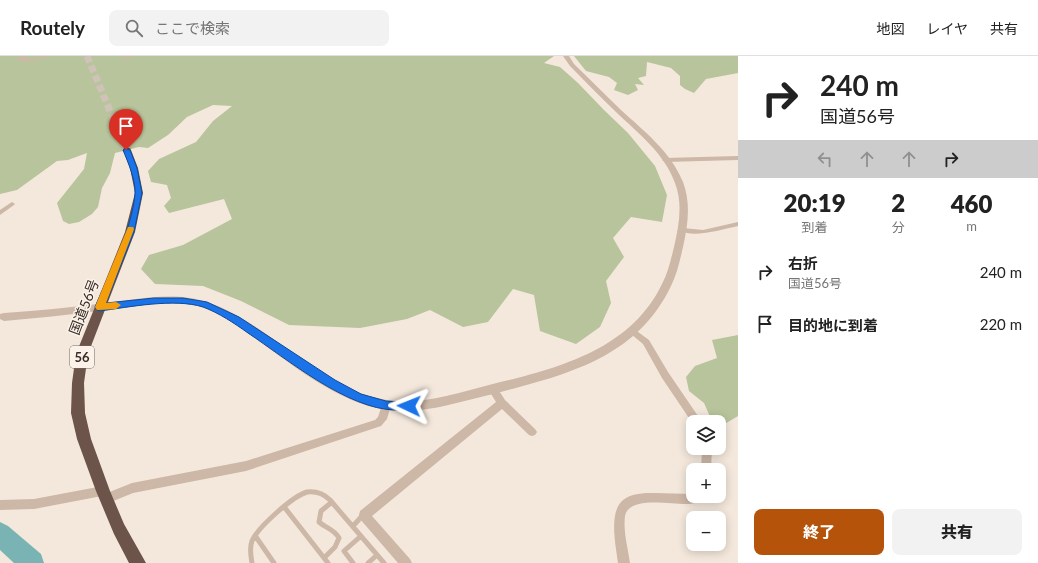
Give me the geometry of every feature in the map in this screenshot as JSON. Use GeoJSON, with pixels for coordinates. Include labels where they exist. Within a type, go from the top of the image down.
{"type":"FeatureCollection","features":[{"type":"Feature","properties":{"kind":"highway","name":"国道56号"},"geometry":{"type":"LineString","coordinates":[[126,150],[134,168],[139,193],[130,232],[82,354],[78,383],[78,413],[84,439],[105,495],[119,529],[138,563]]}},
{"type":"Feature","properties":{"kind":"street"},"geometry":{"type":"LineString","coordinates":[[27,56],[18,60],[29,60],[52,56]]}},
{"type":"Feature","properties":{"kind":"street"},"geometry":{"type":"LineString","coordinates":[[123,59],[132,56]]}},
{"type":"Feature","properties":{"kind":"street"},"geometry":{"type":"LineString","coordinates":[[4,317],[154,301],[183,301],[204,304],[235,320],[331,383],[358,397],[386,405],[409,406],[434,404],[541,377],[579,364],[613,348],[634,332],[653,311],[667,285],[683,230],[684,207],[682,191],[676,177],[665,160],[651,143],[572,65],[566,56]]}},
{"type":"Feature","properties":{"kind":"street"},"geometry":{"type":"LineString","coordinates":[[665,160],[738,158]]}},
{"type":"Feature","properties":{"kind":"street"},"geometry":{"type":"LineString","coordinates":[[0,213],[12,204]]}},
{"type":"Feature","properties":{"kind":"street"},"geometry":{"type":"LineString","coordinates":[[683,230],[703,232],[738,224]]}},
{"type":"Feature","properties":{"kind":"street"},"geometry":{"type":"LineString","coordinates":[[634,332],[646,342],[665,375],[692,415]]}},
{"type":"Feature","properties":{"kind":"street"},"geometry":{"type":"LineString","coordinates":[[493,389],[502,403],[532,432]]}},
{"type":"Feature","properties":{"kind":"street"},"geometry":{"type":"LineString","coordinates":[[406,563],[364,514],[502,403]]}},
{"type":"Feature","properties":{"kind":"street"},"geometry":{"type":"LineString","coordinates":[[0,504],[34,504],[105,495],[132,488],[246,466],[378,423],[382,419],[386,405]]}},
{"type":"Feature","properties":{"kind":"street"},"geometry":{"type":"LineString","coordinates":[[624,563],[619,522],[619,516],[624,505],[630,500],[639,497],[652,496],[686,500]]}},
{"type":"Feature","properties":{"kind":"lane"},"geometry":{"type":"LineString","coordinates":[[252,563],[250,553],[252,541],[265,524],[303,493],[314,492],[324,494],[332,502],[384,563]]}},
{"type":"Feature","properties":{"kind":"lane"},"geometry":{"type":"LineString","coordinates":[[324,558],[336,547],[339,538],[335,531],[325,528],[319,522],[321,511],[332,502]]}},
{"type":"Feature","properties":{"kind":"lane"},"geometry":{"type":"LineString","coordinates":[[285,508],[328,563]]}},
{"type":"Feature","properties":{"kind":"lane"},"geometry":{"type":"LineString","coordinates":[[353,526],[364,514]]}},
{"type":"Feature","properties":{"kind":"lane"},"geometry":{"type":"LineString","coordinates":[[354,563],[344,551],[361,536]]}},
{"type":"Feature","properties":{"kind":"lane"},"geometry":{"type":"LineString","coordinates":[[256,537],[274,563]]}},
{"type":"Feature","properties":{"kind":"lane"},"geometry":{"type":"LineString","coordinates":[[368,563],[377,555]]}},
{"type":"Feature","properties":{"kind":"green space"},"geometry":{"type":"Polygon","coordinates":[[[0,56],[554,56],[544,63],[560,67],[578,83],[628,133],[655,166],[667,195],[662,222],[631,217],[613,238],[624,257],[606,281],[611,303],[600,327],[576,344],[540,331],[534,295],[513,289],[488,322],[463,327],[430,310],[407,319],[360,328],[289,325],[241,301],[203,286],[155,284],[141,269],[149,255],[183,245],[232,219],[224,199],[169,213],[164,206],[171,198],[167,185],[151,182],[148,171],[159,159],[196,142],[213,121],[232,106],[213,105],[187,117],[168,135],[148,148],[139,147],[115,153],[110,173],[102,188],[98,207],[92,214],[79,222],[69,224],[63,221],[57,203],[84,169],[87,153],[68,160],[57,161],[17,190],[0,194],[0,56]]]}},
{"type":"Feature","properties":{"kind":"green space"},"geometry":{"type":"Polygon","coordinates":[[[574,56],[738,56],[738,73],[706,79],[694,93],[680,85],[680,76],[671,68],[647,62],[646,76],[638,78],[644,85],[635,84],[638,90],[628,95],[614,90],[617,83],[609,77],[586,71],[574,56]]]}},
{"type":"Feature","properties":{"kind":"green space"},"geometry":{"type":"Polygon","coordinates":[[[738,335],[738,416],[726,423],[726,415],[709,415],[704,403],[689,391],[686,377],[695,366],[717,358],[712,340],[738,335]]]}},
{"type":"Feature","properties":{"kind":"waterway"},"geometry":{"type":"LineString","coordinates":[[0,534],[32,563]]}},
{"type":"Feature","properties":{"kind":"tunnel"},"geometry":{"type":"LineString","coordinates":[[87,56],[123,142]]}},
{"type":"Feature","properties":{"kind":"tunnel"},"geometry":{"type":"LineString","coordinates":[[123,141],[127,150]]}},
{"type":"Feature","properties":{"kind":"slow traffic"},"geometry":{"type":"LineString","coordinates":[[116,305],[100,307],[131,229]]}},
{"type":"Feature","properties":{"kind":"route"},"geometry":{"type":"LineString","coordinates":[[126,150],[134,168],[139,193],[130,232],[100,307],[154,301],[183,301],[204,304],[235,320],[331,383],[358,397],[386,405],[409,406]]}}]}
